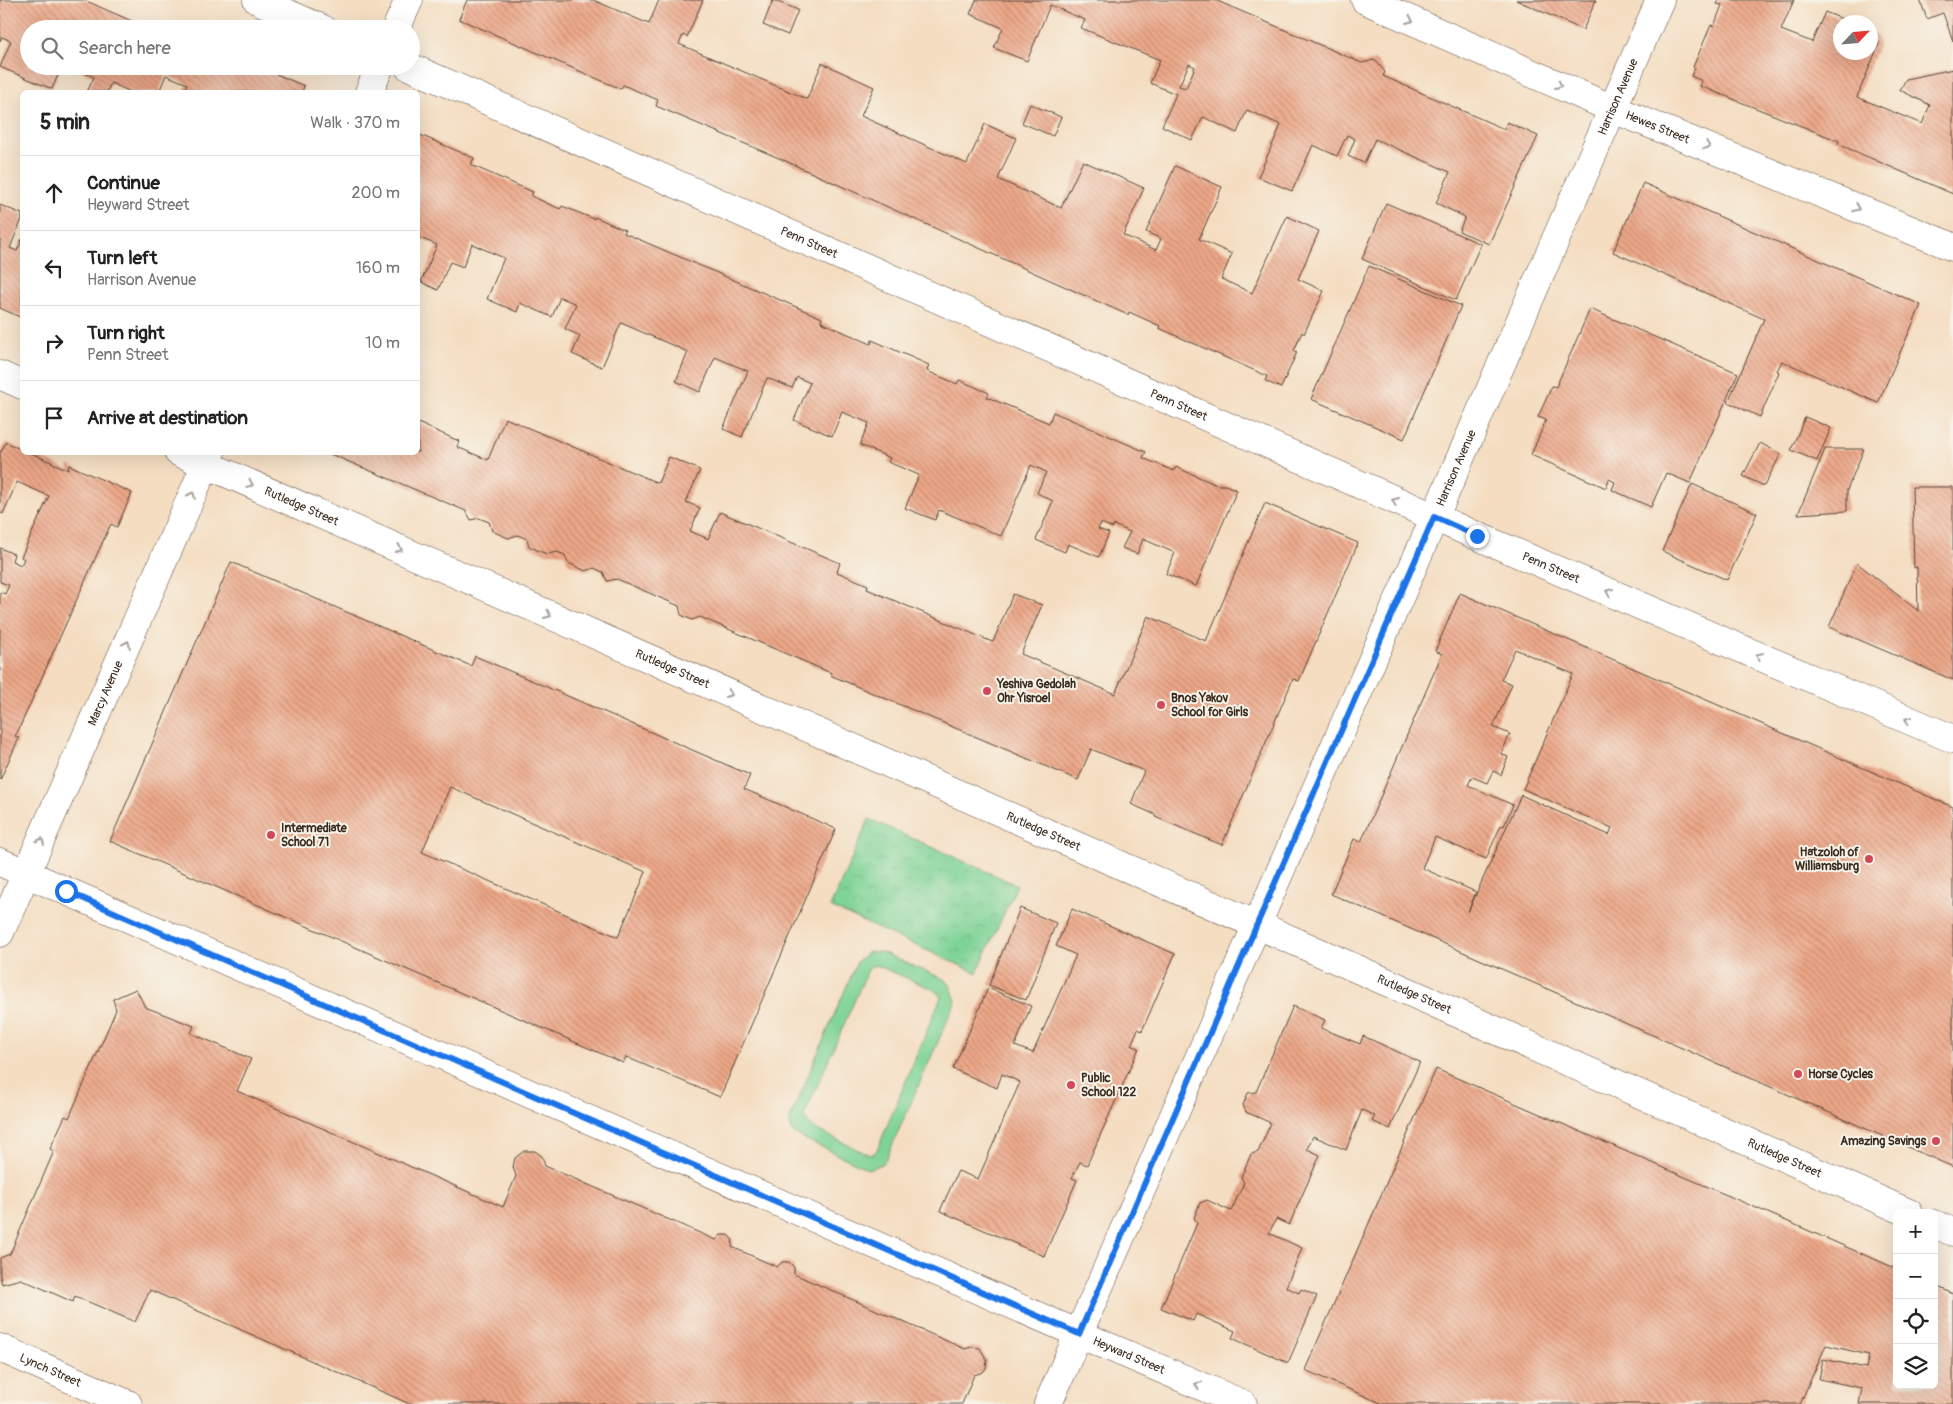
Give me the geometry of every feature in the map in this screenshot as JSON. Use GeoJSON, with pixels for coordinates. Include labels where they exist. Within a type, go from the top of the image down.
{"type":"FeatureCollection","features":[{"type":"Feature","properties":{"kind":"street"},"geometry":{"type":"LineString","coordinates":[[257,0],[303,20]]}},
{"type":"Feature","properties":{"kind":"street"},"geometry":{"type":"LineString","coordinates":[[400,20],[409,0]]}},
{"type":"Feature","properties":{"kind":"street","name":"Hewes Street"},"geometry":{"type":"LineString","coordinates":[[1366,0],[1613,109],[1953,247]]}},
{"type":"Feature","properties":{"kind":"street","name":"Harrison Avenue"},"geometry":{"type":"LineString","coordinates":[[1048,1404],[1660,0]]}},
{"type":"Feature","properties":{"kind":"street","name":"Penn Street"},"geometry":{"type":"LineString","coordinates":[[420,71],[1434,517],[1953,739]]}},
{"type":"Feature","properties":{"kind":"street"},"geometry":{"type":"LineString","coordinates":[[370,90],[376,75]]}},
{"type":"Feature","properties":{"kind":"street"},"geometry":{"type":"LineString","coordinates":[[0,375],[20,384]]}},
{"type":"Feature","properties":{"kind":"street","name":"Rutledge Street"},"geometry":{"type":"LineString","coordinates":[[191,455],[208,459],[1900,1209]]}},
{"type":"Feature","properties":{"kind":"street","name":"Marcy Avenue"},"geometry":{"type":"LineString","coordinates":[[0,934],[208,459]]}},
{"type":"Feature","properties":{"kind":"street","name":"Heyward Street"},"geometry":{"type":"LineString","coordinates":[[0,862],[1243,1404]]}},
{"type":"Feature","properties":{"kind":"street"},"geometry":{"type":"LineString","coordinates":[[1938,1226],[1953,1232]]}},
{"type":"Feature","properties":{"kind":"street","name":"Lynch Street"},"geometry":{"type":"LineString","coordinates":[[0,1348],[128,1404]]}},
{"type":"Feature","properties":{"kind":"green space"},"geometry":{"type":"Polygon","coordinates":[[[869,819],[1017,885],[977,973],[830,907],[869,819]]]}},
{"type":"Feature","properties":{"kind":"green space"},"geometry":{"type":"Polygon","coordinates":[[[868,952],[881,952],[946,980],[956,1001],[887,1157],[882,1164],[868,1169],[794,1134],[790,1126],[790,1118],[857,962],[868,952]],[[876,965],[870,967],[804,1116],[811,1127],[867,1154],[873,1154],[877,1150],[941,997],[935,990],[876,965]]]}},
{"type":"Feature","properties":{"kind":"building"},"geometry":{"type":"Polygon","coordinates":[[[0,0],[84,0],[130,20],[20,20],[20,75],[58,75],[52,89],[0,67],[11,41],[2,37],[0,41],[0,0]]]}},
{"type":"Feature","properties":{"kind":"building"},"geometry":{"type":"Polygon","coordinates":[[[467,0],[593,0],[649,24],[659,0],[703,0],[687,37],[683,35],[679,44],[807,99],[822,63],[874,87],[861,116],[967,164],[985,124],[1016,138],[998,179],[1061,208],[1083,161],[1144,188],[1123,235],[1156,250],[1161,239],[1146,232],[1175,166],[1222,187],[1199,239],[1232,254],[1221,279],[1252,293],[1287,216],[1319,231],[1298,279],[1324,291],[1304,334],[1302,332],[1294,351],[1297,352],[1281,388],[1265,381],[1267,376],[1159,328],[1160,326],[1129,312],[1128,315],[781,159],[656,106],[658,100],[623,85],[621,89],[459,19],[467,0]]]}},
{"type":"Feature","properties":{"kind":"building"},"geometry":{"type":"Polygon","coordinates":[[[773,0],[798,10],[788,35],[763,25],[773,0]]]}},
{"type":"Feature","properties":{"kind":"building"},"geometry":{"type":"Polygon","coordinates":[[[976,0],[1215,0],[1362,63],[1374,60],[1385,72],[1383,76],[1504,129],[1507,122],[1538,136],[1489,244],[1459,231],[1465,217],[1436,203],[1450,172],[1375,139],[1364,163],[1348,156],[1355,139],[1347,135],[1337,156],[1313,145],[1292,191],[1258,177],[1281,125],[1247,110],[1237,133],[1203,117],[1192,140],[1162,126],[1176,94],[1150,83],[1160,60],[1081,28],[1085,20],[1050,5],[1027,61],[994,48],[1003,28],[970,14],[976,0]],[[1189,64],[1179,86],[1186,88],[1195,67],[1189,64]]]}},
{"type":"Feature","properties":{"kind":"building"},"geometry":{"type":"Polygon","coordinates":[[[1516,0],[1596,0],[1583,30],[1516,0]]]}},
{"type":"Feature","properties":{"kind":"building"},"geometry":{"type":"Polygon","coordinates":[[[1719,0],[1794,0],[1781,30],[1812,42],[1825,12],[1833,15],[1833,60],[1872,60],[1857,97],[1922,124],[1930,105],[1900,90],[1906,79],[1953,69],[1953,194],[1838,144],[1839,141],[1700,86],[1702,81],[1691,76],[1711,25],[1714,26],[1722,5],[1717,4],[1719,0]]]}},
{"type":"Feature","properties":{"kind":"building"},"geometry":{"type":"Polygon","coordinates":[[[1920,0],[1953,0],[1953,41],[1943,13],[1927,19],[1920,0]]]}},
{"type":"Feature","properties":{"kind":"building"},"geometry":{"type":"Polygon","coordinates":[[[89,75],[166,75],[160,90],[127,90],[111,83],[108,90],[88,90],[94,77],[89,75]]]}},
{"type":"Feature","properties":{"kind":"building"},"geometry":{"type":"Polygon","coordinates":[[[166,75],[279,75],[304,86],[303,90],[185,90],[187,84],[166,75]]]}},
{"type":"Feature","properties":{"kind":"building"},"geometry":{"type":"Polygon","coordinates":[[[1030,104],[1061,117],[1053,136],[1022,123],[1030,104]]]}},
{"type":"Feature","properties":{"kind":"building"},"geometry":{"type":"Polygon","coordinates":[[[420,135],[474,158],[471,165],[533,192],[531,196],[560,209],[562,206],[625,230],[624,233],[822,318],[821,322],[871,344],[872,340],[929,365],[927,371],[957,384],[959,380],[989,393],[987,397],[1049,423],[1053,412],[1146,452],[1143,458],[1174,471],[1176,467],[1217,485],[1225,485],[1237,490],[1196,586],[1166,574],[1175,553],[1143,539],[1137,554],[1122,548],[1130,532],[1114,525],[1113,528],[1101,523],[1098,529],[1109,533],[1099,557],[1068,544],[1065,552],[1036,540],[1053,501],[1037,493],[1046,472],[1031,465],[1001,536],[939,510],[935,520],[905,508],[919,475],[888,462],[890,458],[860,445],[869,423],[842,412],[832,436],[794,420],[810,383],[797,377],[792,388],[767,378],[742,437],[723,429],[748,371],[715,357],[700,392],[676,381],[688,352],[621,323],[602,367],[572,354],[580,336],[565,329],[576,304],[560,297],[552,317],[520,303],[517,312],[487,299],[504,258],[472,244],[463,267],[450,262],[438,290],[421,282],[437,245],[420,238],[420,135]]]}},
{"type":"Feature","properties":{"kind":"building"},"geometry":{"type":"Polygon","coordinates":[[[1643,183],[1921,305],[1878,403],[1782,361],[1760,417],[1728,402],[1764,319],[1613,252],[1643,183]]]}},
{"type":"Feature","properties":{"kind":"building"},"geometry":{"type":"Polygon","coordinates":[[[1386,203],[1481,244],[1456,300],[1362,259],[1386,203]]]}},
{"type":"Feature","properties":{"kind":"building"},"geometry":{"type":"Polygon","coordinates":[[[0,205],[20,213],[20,224],[10,248],[17,251],[20,244],[20,317],[0,308],[0,205]]]}},
{"type":"Feature","properties":{"kind":"building"},"geometry":{"type":"Polygon","coordinates":[[[1369,266],[1461,306],[1404,439],[1311,399],[1369,266]]]}},
{"type":"Feature","properties":{"kind":"building"},"geometry":{"type":"Polygon","coordinates":[[[1590,309],[1738,373],[1690,483],[1666,473],[1651,507],[1612,490],[1615,482],[1609,479],[1606,488],[1531,455],[1546,420],[1538,417],[1552,386],[1556,387],[1590,309]]]}},
{"type":"Feature","properties":{"kind":"building"},"geometry":{"type":"Polygon","coordinates":[[[1805,417],[1831,428],[1817,461],[1791,450],[1805,417]]]}},
{"type":"Feature","properties":{"kind":"building"},"geometry":{"type":"Polygon","coordinates":[[[505,418],[658,483],[669,457],[700,470],[686,502],[700,508],[690,531],[708,539],[720,512],[840,563],[837,572],[868,585],[867,589],[993,642],[1013,594],[1042,605],[1021,654],[1115,694],[1148,616],[1206,641],[1265,503],[1358,543],[1299,681],[1293,679],[1222,845],[1155,817],[1156,815],[1131,804],[1144,771],[1091,749],[1078,780],[830,675],[831,673],[700,617],[692,620],[681,615],[679,606],[617,579],[607,581],[603,572],[594,568],[586,571],[568,563],[565,555],[557,552],[547,554],[539,551],[529,546],[527,539],[518,535],[508,538],[492,531],[489,522],[479,518],[471,520],[466,511],[333,455],[420,455],[420,424],[459,441],[457,447],[488,460],[505,418]]]}},
{"type":"Feature","properties":{"kind":"building"},"geometry":{"type":"Polygon","coordinates":[[[6,442],[20,449],[20,455],[36,455],[68,470],[69,465],[132,493],[117,527],[111,524],[98,552],[15,736],[19,738],[0,780],[0,592],[5,594],[9,585],[0,582],[0,548],[14,554],[12,561],[21,565],[24,559],[21,557],[49,496],[17,482],[3,514],[0,512],[1,452],[6,442]]]}},
{"type":"Feature","properties":{"kind":"building"},"geometry":{"type":"Polygon","coordinates":[[[1760,443],[1781,454],[1764,486],[1743,476],[1760,443]]]}},
{"type":"Feature","properties":{"kind":"building"},"geometry":{"type":"Polygon","coordinates":[[[1825,449],[1864,449],[1847,490],[1847,511],[1798,514],[1825,449]]]}},
{"type":"Feature","properties":{"kind":"building"},"geometry":{"type":"Polygon","coordinates":[[[1692,484],[1757,513],[1727,580],[1662,551],[1692,484]]]}},
{"type":"Feature","properties":{"kind":"building"},"geometry":{"type":"Polygon","coordinates":[[[1912,487],[1953,487],[1953,680],[1829,627],[1857,563],[1918,611],[1917,567],[1914,568],[1912,487]]]}},
{"type":"Feature","properties":{"kind":"building","name":"Intermediate School 71"},"geometry":{"type":"Polygon","coordinates":[[[231,562],[471,666],[475,656],[750,775],[744,789],[836,829],[720,1097],[626,1057],[623,1063],[110,841],[231,562]],[[450,787],[422,852],[618,937],[646,872],[450,787]]]}},
{"type":"Feature","properties":{"kind":"building"},"geometry":{"type":"Polygon","coordinates":[[[1460,593],[1953,807],[1953,1167],[1331,894],[1354,839],[1361,842],[1442,654],[1435,651],[1460,593]],[[1515,649],[1501,680],[1512,684],[1493,727],[1510,734],[1501,754],[1508,757],[1501,775],[1493,771],[1487,783],[1472,777],[1468,785],[1513,805],[1504,826],[1501,825],[1486,859],[1435,837],[1422,868],[1476,892],[1468,912],[1521,795],[1609,835],[1612,828],[1523,789],[1573,674],[1515,649]]]}},
{"type":"Feature","properties":{"kind":"building"},"geometry":{"type":"Polygon","coordinates":[[[1020,908],[1056,923],[1026,1000],[989,985],[1020,908]]]}},
{"type":"Feature","properties":{"kind":"building","name":"Public School 122"},"geometry":{"type":"Polygon","coordinates":[[[1072,909],[1175,954],[1142,1031],[1138,1029],[1131,1045],[1139,1048],[1087,1165],[1080,1162],[1072,1178],[1077,1180],[1044,1256],[940,1211],[958,1171],[978,1179],[1020,1082],[1002,1074],[997,1088],[953,1069],[988,988],[1031,1006],[1015,1046],[1033,1053],[1076,955],[1056,946],[1072,909]]]}},
{"type":"Feature","properties":{"kind":"building"},"geometry":{"type":"Polygon","coordinates":[[[136,989],[145,1007],[194,1026],[191,1033],[251,1059],[237,1091],[503,1207],[516,1176],[513,1167],[515,1158],[524,1151],[535,1151],[542,1156],[545,1166],[716,1240],[721,1235],[728,1235],[733,1240],[732,1247],[777,1267],[782,1262],[789,1262],[794,1267],[794,1274],[965,1349],[971,1347],[980,1348],[987,1360],[986,1368],[983,1372],[974,1375],[962,1404],[410,1404],[150,1290],[135,1322],[75,1296],[73,1302],[21,1279],[2,1284],[0,1258],[10,1254],[54,1151],[50,1149],[65,1116],[69,1118],[116,1010],[113,999],[136,989]]]}},
{"type":"Feature","properties":{"kind":"building"},"geometry":{"type":"Polygon","coordinates":[[[1293,1006],[1325,1020],[1321,1028],[1360,1044],[1363,1036],[1420,1062],[1390,1129],[1372,1121],[1375,1116],[1362,1110],[1346,1150],[1313,1136],[1307,1149],[1320,1155],[1289,1225],[1276,1219],[1269,1233],[1302,1248],[1286,1287],[1299,1293],[1301,1289],[1317,1296],[1288,1363],[1232,1338],[1235,1331],[1196,1314],[1193,1321],[1161,1308],[1197,1223],[1194,1218],[1200,1203],[1207,1200],[1231,1211],[1244,1183],[1241,1177],[1251,1154],[1258,1152],[1271,1123],[1246,1112],[1243,1105],[1248,1093],[1256,1092],[1293,1006]]]}},
{"type":"Feature","properties":{"kind":"building"},"geometry":{"type":"Polygon","coordinates":[[[1436,1069],[1893,1267],[1893,1389],[1938,1389],[1938,1287],[1953,1294],[1953,1404],[1859,1404],[1862,1388],[1819,1379],[1823,1359],[1866,1368],[1869,1355],[1826,1345],[1800,1404],[1383,1404],[1305,1370],[1436,1069]]]}},
{"type":"Feature","properties":{"kind":"place","name":"Yeshiva Gedolah Ohr Yisroel"},"geometry":{"type":"Point","coordinates":[987,691]}},
{"type":"Feature","properties":{"kind":"place","name":"Bnos Yakov School for Girls"},"geometry":{"type":"Point","coordinates":[1161,705]}},
{"type":"Feature","properties":{"kind":"place","name":"Intermediate School 71"},"geometry":{"type":"Point","coordinates":[271,835]}},
{"type":"Feature","properties":{"kind":"place","name":"Hatzoloh of Williamsburg"},"geometry":{"type":"Point","coordinates":[1869,859]}},
{"type":"Feature","properties":{"kind":"place","name":"Horse Cycles"},"geometry":{"type":"Point","coordinates":[1798,1074]}},
{"type":"Feature","properties":{"kind":"place","name":"Public School 122"},"geometry":{"type":"Point","coordinates":[1071,1085]}},
{"type":"Feature","properties":{"kind":"place","name":"Amazing Savings"},"geometry":{"type":"Point","coordinates":[1936,1141]}},
{"type":"Feature","properties":{"kind":"route"},"geometry":{"type":"LineString","coordinates":[[66,891],[1079,1334],[1434,517],[1477,536]]}}]}
